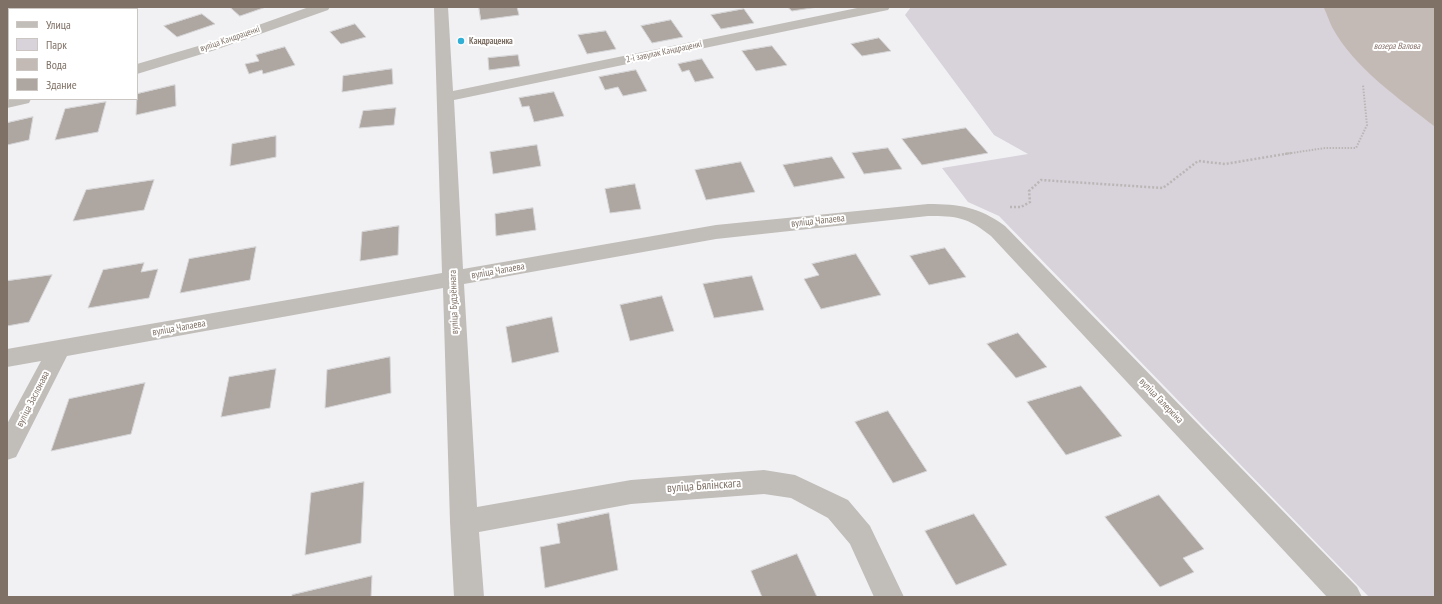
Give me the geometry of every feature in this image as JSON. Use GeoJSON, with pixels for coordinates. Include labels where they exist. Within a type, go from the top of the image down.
{"type":"FeatureCollection","features":[{"type":"Feature","properties":{"kind":"street","name":"вуліца Кандраценкі"},"geometry":{"type":"LineString","coordinates":[[138,70],[323,7]]}},
{"type":"Feature","properties":{"kind":"street","name":"вуліца Будзённага"},"geometry":{"type":"LineString","coordinates":[[441,7],[464,522],[469,597]]}},
{"type":"Feature","properties":{"kind":"street","name":"2-і завулак Кандраценкі"},"geometry":{"type":"LineString","coordinates":[[446,97],[883,7]]}},
{"type":"Feature","properties":{"kind":"street"},"geometry":{"type":"LineString","coordinates":[[7,102],[18,100]]}},
{"type":"Feature","properties":{"kind":"street","name":"вуліца Чапаева"},"geometry":{"type":"LineString","coordinates":[[7,358],[716,232],[894,212],[942,210],[976,217]]}},
{"type":"Feature","properties":{"kind":"street","name":"вуліца Галеркіна"},"geometry":{"type":"LineString","coordinates":[[976,217],[998,232],[1347,597]]}},
{"type":"Feature","properties":{"kind":"street","name":"вуліца Заслонава"},"geometry":{"type":"LineString","coordinates":[[7,449],[59,349]]}},
{"type":"Feature","properties":{"kind":"street","name":"вуліца Бялінскага"},"geometry":{"type":"LineString","coordinates":[[464,522],[632,492],[764,482],[795,487],[838,509],[860,535],[889,597]]}},
{"type":"Feature","properties":{"kind":"path"},"geometry":{"type":"LineString","coordinates":[[976,217],[1001,206],[1021,207],[1030,202],[1029,191],[1041,180],[1163,188],[1198,161],[1225,164],[1326,148],[1356,148],[1367,125],[1363,85]]}},
{"type":"Feature","properties":{"kind":"green space"},"geometry":{"type":"Polygon","coordinates":[[[911,7],[1324,7],[1384,86],[1435,127],[1435,597],[1369,597],[999,216],[968,202],[942,168],[1028,154],[994,135],[905,15],[911,7]]]}},
{"type":"Feature","properties":{"kind":"water","name":"возера Валова"},"geometry":{"type":"Polygon","coordinates":[[[1435,7],[1435,127],[1393,94],[1352,56],[1332,27],[1324,8],[1435,7]]]}},
{"type":"Feature","properties":{"kind":"building"},"geometry":{"type":"Polygon","coordinates":[[[230,7],[266,7],[240,16],[230,7]]]}},
{"type":"Feature","properties":{"kind":"building"},"geometry":{"type":"Polygon","coordinates":[[[479,7],[517,7],[519,15],[481,20],[479,7]]]}},
{"type":"Feature","properties":{"kind":"building"},"geometry":{"type":"Polygon","coordinates":[[[788,7],[818,7],[792,11],[788,7]]]}},
{"type":"Feature","properties":{"kind":"building"},"geometry":{"type":"Polygon","coordinates":[[[744,9],[754,23],[721,29],[711,15],[744,9]]]}},
{"type":"Feature","properties":{"kind":"building"},"geometry":{"type":"Polygon","coordinates":[[[202,14],[215,24],[177,37],[164,26],[202,14]]]}},
{"type":"Feature","properties":{"kind":"building"},"geometry":{"type":"Polygon","coordinates":[[[671,20],[683,37],[652,43],[641,26],[671,20]]]}},
{"type":"Feature","properties":{"kind":"building"},"geometry":{"type":"Polygon","coordinates":[[[355,24],[366,37],[341,44],[330,32],[355,24]]]}},
{"type":"Feature","properties":{"kind":"building"},"geometry":{"type":"Polygon","coordinates":[[[606,31],[616,49],[587,54],[578,35],[606,31]]]}},
{"type":"Feature","properties":{"kind":"building"},"geometry":{"type":"Polygon","coordinates":[[[879,38],[891,51],[862,56],[851,44],[879,38]]]}},
{"type":"Feature","properties":{"kind":"building"},"geometry":{"type":"Polygon","coordinates":[[[772,46],[787,65],[756,71],[742,51],[772,46]]]}},
{"type":"Feature","properties":{"kind":"building"},"geometry":{"type":"Polygon","coordinates":[[[285,47],[295,65],[263,74],[262,70],[249,74],[245,64],[259,61],[256,55],[285,47]]]}},
{"type":"Feature","properties":{"kind":"building"},"geometry":{"type":"Polygon","coordinates":[[[518,55],[520,66],[489,70],[488,58],[518,55]]]}},
{"type":"Feature","properties":{"kind":"building"},"geometry":{"type":"Polygon","coordinates":[[[702,59],[714,78],[695,82],[689,70],[682,72],[678,64],[702,59]]]}},
{"type":"Feature","properties":{"kind":"building"},"geometry":{"type":"Polygon","coordinates":[[[7,67],[8,67],[8,88],[7,67]]]}},
{"type":"Feature","properties":{"kind":"building"},"geometry":{"type":"Polygon","coordinates":[[[392,69],[393,84],[342,92],[343,76],[392,69]]]}},
{"type":"Feature","properties":{"kind":"building"},"geometry":{"type":"Polygon","coordinates":[[[636,70],[647,91],[623,96],[618,87],[605,90],[599,77],[636,70]]]}},
{"type":"Feature","properties":{"kind":"building"},"geometry":{"type":"Polygon","coordinates":[[[175,85],[176,106],[136,115],[138,94],[175,85]]]}},
{"type":"Feature","properties":{"kind":"building"},"geometry":{"type":"Polygon","coordinates":[[[554,92],[564,116],[534,122],[529,106],[522,107],[519,98],[554,92]]]}},
{"type":"Feature","properties":{"kind":"building"},"geometry":{"type":"Polygon","coordinates":[[[106,102],[98,132],[55,140],[65,109],[106,102]]]}},
{"type":"Feature","properties":{"kind":"building"},"geometry":{"type":"Polygon","coordinates":[[[396,108],[394,125],[359,128],[363,111],[396,108]]]}},
{"type":"Feature","properties":{"kind":"building"},"geometry":{"type":"Polygon","coordinates":[[[33,117],[29,140],[7,145],[7,123],[33,117]]]}},
{"type":"Feature","properties":{"kind":"building"},"geometry":{"type":"Polygon","coordinates":[[[966,128],[988,153],[922,165],[902,139],[966,128]]]}},
{"type":"Feature","properties":{"kind":"building"},"geometry":{"type":"Polygon","coordinates":[[[276,136],[276,157],[230,166],[232,144],[276,136]]]}},
{"type":"Feature","properties":{"kind":"building"},"geometry":{"type":"Polygon","coordinates":[[[537,145],[541,166],[493,174],[490,152],[537,145]]]}},
{"type":"Feature","properties":{"kind":"building"},"geometry":{"type":"Polygon","coordinates":[[[888,148],[902,169],[864,174],[852,153],[888,148]]]}},
{"type":"Feature","properties":{"kind":"building"},"geometry":{"type":"Polygon","coordinates":[[[832,157],[845,178],[794,187],[783,165],[832,157]]]}},
{"type":"Feature","properties":{"kind":"building"},"geometry":{"type":"Polygon","coordinates":[[[741,162],[755,192],[706,200],[695,170],[741,162]]]}},
{"type":"Feature","properties":{"kind":"building"},"geometry":{"type":"Polygon","coordinates":[[[154,180],[144,210],[73,221],[86,190],[154,180]]]}},
{"type":"Feature","properties":{"kind":"building"},"geometry":{"type":"Polygon","coordinates":[[[635,184],[641,209],[610,213],[605,189],[635,184]]]}},
{"type":"Feature","properties":{"kind":"building"},"geometry":{"type":"Polygon","coordinates":[[[533,208],[536,230],[496,236],[495,214],[533,208]]]}},
{"type":"Feature","properties":{"kind":"building"},"geometry":{"type":"Polygon","coordinates":[[[399,226],[398,255],[360,261],[362,232],[399,226]]]}},
{"type":"Feature","properties":{"kind":"building"},"geometry":{"type":"Polygon","coordinates":[[[256,247],[250,280],[180,293],[189,259],[256,247]]]}},
{"type":"Feature","properties":{"kind":"building"},"geometry":{"type":"Polygon","coordinates":[[[945,248],[966,277],[929,285],[910,256],[945,248]]]}},
{"type":"Feature","properties":{"kind":"building"},"geometry":{"type":"Polygon","coordinates":[[[856,254],[881,295],[821,309],[804,279],[819,275],[812,264],[856,254]]]}},
{"type":"Feature","properties":{"kind":"building"},"geometry":{"type":"Polygon","coordinates":[[[144,263],[141,272],[158,269],[149,298],[88,308],[103,270],[144,263]]]}},
{"type":"Feature","properties":{"kind":"building"},"geometry":{"type":"Polygon","coordinates":[[[52,275],[29,322],[7,326],[7,281],[52,275]]]}},
{"type":"Feature","properties":{"kind":"building"},"geometry":{"type":"Polygon","coordinates":[[[752,276],[764,310],[714,318],[703,284],[752,276]]]}},
{"type":"Feature","properties":{"kind":"building"},"geometry":{"type":"Polygon","coordinates":[[[662,296],[674,331],[630,341],[620,305],[662,296]]]}},
{"type":"Feature","properties":{"kind":"building"},"geometry":{"type":"Polygon","coordinates":[[[552,317],[559,352],[512,363],[506,327],[552,317]]]}},
{"type":"Feature","properties":{"kind":"building"},"geometry":{"type":"Polygon","coordinates":[[[1018,333],[1047,367],[1016,378],[987,344],[1018,333]]]}},
{"type":"Feature","properties":{"kind":"building"},"geometry":{"type":"Polygon","coordinates":[[[390,357],[391,393],[325,408],[327,370],[390,357]]]}},
{"type":"Feature","properties":{"kind":"building"},"geometry":{"type":"Polygon","coordinates":[[[276,369],[270,408],[221,417],[229,377],[276,369]]]}},
{"type":"Feature","properties":{"kind":"building"},"geometry":{"type":"Polygon","coordinates":[[[145,383],[131,434],[51,451],[69,399],[145,383]]]}},
{"type":"Feature","properties":{"kind":"building"},"geometry":{"type":"Polygon","coordinates":[[[1081,386],[1122,436],[1066,455],[1027,402],[1081,386]]]}},
{"type":"Feature","properties":{"kind":"building"},"geometry":{"type":"Polygon","coordinates":[[[888,411],[927,471],[893,483],[855,422],[888,411]]]}},
{"type":"Feature","properties":{"kind":"building"},"geometry":{"type":"Polygon","coordinates":[[[364,482],[361,543],[305,555],[311,493],[364,482]]]}},
{"type":"Feature","properties":{"kind":"building"},"geometry":{"type":"Polygon","coordinates":[[[1159,495],[1204,549],[1183,558],[1194,572],[1160,587],[1105,517],[1159,495]]]}},
{"type":"Feature","properties":{"kind":"building"},"geometry":{"type":"Polygon","coordinates":[[[609,513],[618,570],[545,588],[540,547],[560,543],[557,524],[609,513]]]}},
{"type":"Feature","properties":{"kind":"building"},"geometry":{"type":"Polygon","coordinates":[[[974,514],[1007,565],[956,585],[925,531],[974,514]]]}},
{"type":"Feature","properties":{"kind":"building"},"geometry":{"type":"Polygon","coordinates":[[[797,554],[817,597],[762,597],[751,571],[797,554]]]}},
{"type":"Feature","properties":{"kind":"building"},"geometry":{"type":"Polygon","coordinates":[[[372,576],[371,597],[292,597],[292,595],[372,576]]]}},
{"type":"Feature","properties":{"kind":"place","name":"Кандраценка"},"geometry":{"type":"Point","coordinates":[461,41]}}]}
